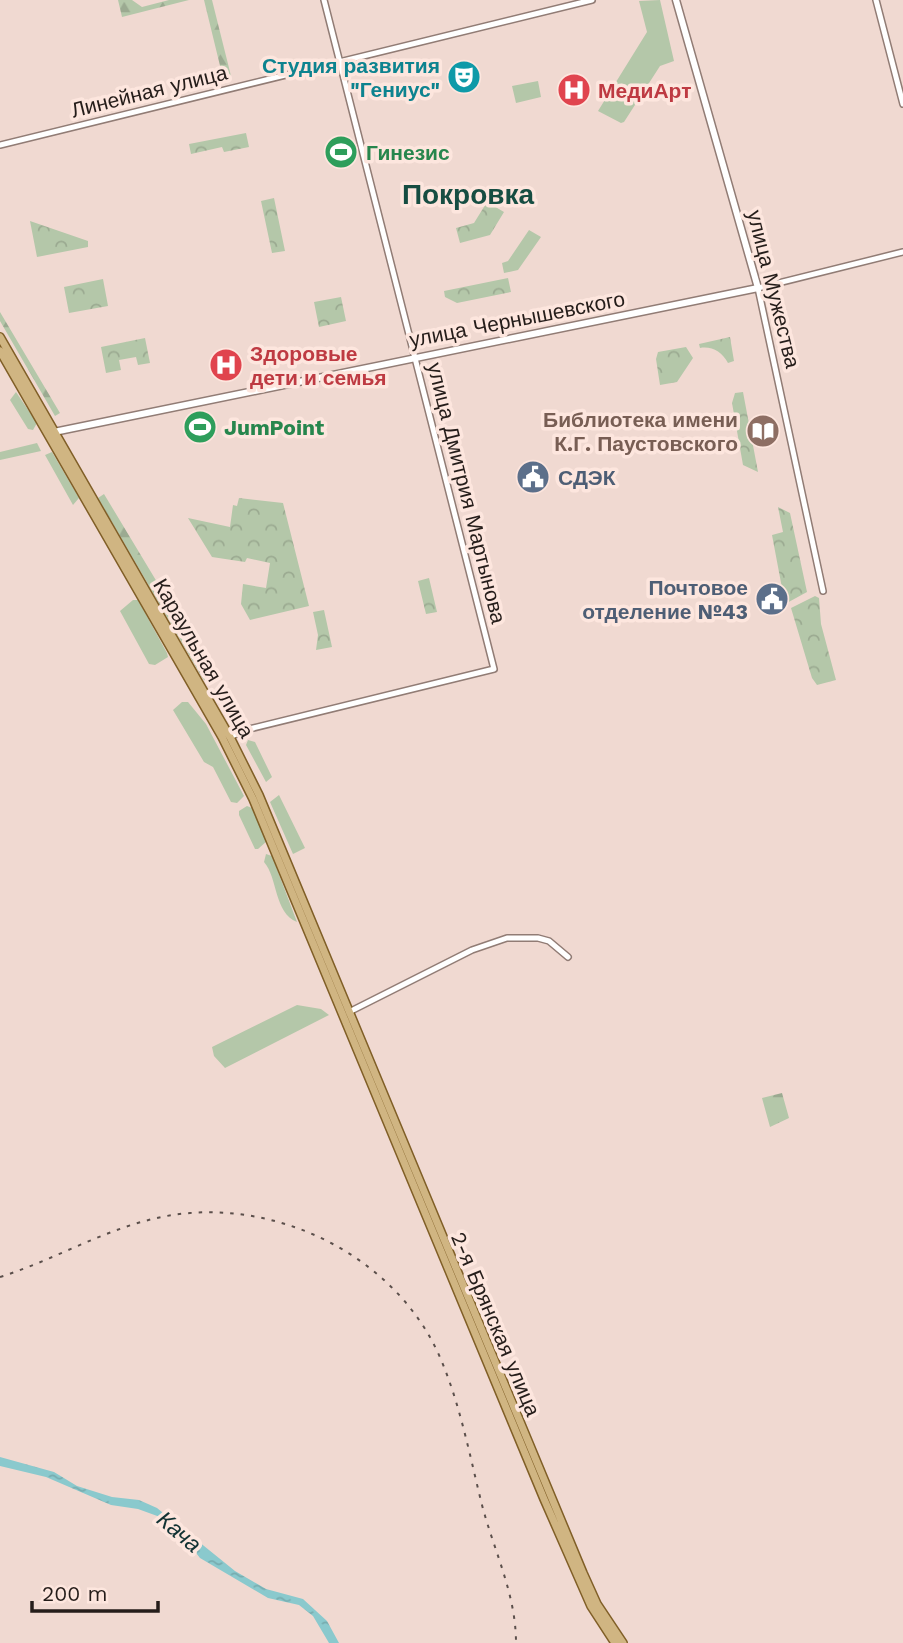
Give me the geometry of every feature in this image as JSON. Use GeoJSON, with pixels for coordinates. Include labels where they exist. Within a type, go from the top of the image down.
{"type":"FeatureCollection","features":[{"type":"Feature","properties":{"kind":"main road","name":"улица Мужества"},"geometry":{"type":"LineString","coordinates":[[676,0],[758,288]]}},
{"type":"Feature","properties":{"kind":"main road","name":"улица Чернышевского"},"geometry":{"type":"LineString","coordinates":[[51,433],[758,288]]}},
{"type":"Feature","properties":{"kind":"main road","name":"Караульная улица"},"geometry":{"type":"LineString","coordinates":[[0,337],[235,761],[346,1013]]}},
{"type":"Feature","properties":{"kind":"main road","name":"Караульная улица"},"geometry":{"type":"LineString","coordinates":[[0,351],[230,737],[259,795],[346,1013]]}},
{"type":"Feature","properties":{"kind":"main road","name":"2-я Брянская улица"},"geometry":{"type":"LineString","coordinates":[[346,1013],[566,1548],[591,1606],[615,1643]]}},
{"type":"Feature","properties":{"kind":"main road","name":"2-я Брянская улица"},"geometry":{"type":"LineString","coordinates":[[346,1013],[583,1573],[597,1604],[623,1643]]}},
{"type":"Feature","properties":{"kind":"street","name":"улица Дмитрия Мартынова"},"geometry":{"type":"LineString","coordinates":[[230,737],[245,730],[494,669],[417,357],[324,0]]}},
{"type":"Feature","properties":{"kind":"street","name":"Линейная улица"},"geometry":{"type":"LineString","coordinates":[[0,145],[592,0]]}},
{"type":"Feature","properties":{"kind":"street"},"geometry":{"type":"LineString","coordinates":[[876,0],[903,104]]}},
{"type":"Feature","properties":{"kind":"street","name":"улица Чернышевского"},"geometry":{"type":"LineString","coordinates":[[758,288],[903,252]]}},
{"type":"Feature","properties":{"kind":"street","name":"улица Мужества"},"geometry":{"type":"LineString","coordinates":[[758,288],[823,591]]}},
{"type":"Feature","properties":{"kind":"street"},"geometry":{"type":"LineString","coordinates":[[346,1013],[472,950],[507,938],[538,938],[549,941],[568,957]]}},
{"type":"Feature","properties":{"kind":"green space"},"geometry":{"type":"Polygon","coordinates":[[[118,0],[132,0],[142,7],[169,0],[189,0],[122,17],[118,0]]]}},
{"type":"Feature","properties":{"kind":"green space"},"geometry":{"type":"Polygon","coordinates":[[[204,0],[212,0],[231,76],[223,78],[204,0]]]}},
{"type":"Feature","properties":{"kind":"green space"},"geometry":{"type":"Polygon","coordinates":[[[660,0],[674,61],[660,66],[621,123],[598,111],[647,32],[639,1],[660,0]]]}},
{"type":"Feature","properties":{"kind":"green space"},"geometry":{"type":"Polygon","coordinates":[[[538,81],[541,97],[516,103],[512,86],[538,81]]]}},
{"type":"Feature","properties":{"kind":"green space"},"geometry":{"type":"Polygon","coordinates":[[[246,133],[249,147],[224,152],[222,147],[191,154],[189,144],[246,133]]]}},
{"type":"Feature","properties":{"kind":"green space"},"geometry":{"type":"Polygon","coordinates":[[[274,198],[285,251],[272,253],[261,201],[274,198]]]}},
{"type":"Feature","properties":{"kind":"green space"},"geometry":{"type":"Polygon","coordinates":[[[487,202],[504,212],[490,235],[460,243],[456,228],[474,223],[487,202]]]}},
{"type":"Feature","properties":{"kind":"green space"},"geometry":{"type":"Polygon","coordinates":[[[30,221],[88,241],[88,247],[37,257],[30,221]]]}},
{"type":"Feature","properties":{"kind":"green space"},"geometry":{"type":"Polygon","coordinates":[[[529,230],[541,237],[518,270],[504,273],[502,263],[508,261],[529,230]]]}},
{"type":"Feature","properties":{"kind":"green space"},"geometry":{"type":"Polygon","coordinates":[[[508,278],[511,292],[457,303],[445,297],[444,291],[508,278]]]}},
{"type":"Feature","properties":{"kind":"green space"},"geometry":{"type":"Polygon","coordinates":[[[103,279],[108,306],[69,313],[64,287],[103,279]]]}},
{"type":"Feature","properties":{"kind":"green space"},"geometry":{"type":"Polygon","coordinates":[[[341,297],[346,321],[319,327],[314,302],[341,297]]]}},
{"type":"Feature","properties":{"kind":"green space"},"geometry":{"type":"Polygon","coordinates":[[[0,312],[60,413],[55,416],[0,321],[0,312]]]}},
{"type":"Feature","properties":{"kind":"green space"},"geometry":{"type":"Polygon","coordinates":[[[730,337],[734,361],[728,363],[716,351],[700,348],[699,344],[730,337]]]}},
{"type":"Feature","properties":{"kind":"green space"},"geometry":{"type":"Polygon","coordinates":[[[145,338],[150,363],[138,365],[136,357],[119,360],[121,370],[106,373],[101,347],[145,338]]]}},
{"type":"Feature","properties":{"kind":"green space"},"geometry":{"type":"Polygon","coordinates":[[[686,347],[693,358],[677,382],[660,385],[656,359],[658,352],[686,347]]]}},
{"type":"Feature","properties":{"kind":"green space"},"geometry":{"type":"Polygon","coordinates":[[[16,392],[37,423],[33,430],[28,429],[10,400],[16,392]]]}},
{"type":"Feature","properties":{"kind":"green space"},"geometry":{"type":"Polygon","coordinates":[[[743,392],[758,472],[743,465],[732,403],[735,393],[743,392]]]}},
{"type":"Feature","properties":{"kind":"green space"},"geometry":{"type":"Polygon","coordinates":[[[37,443],[41,451],[0,460],[0,452],[37,443]]]}},
{"type":"Feature","properties":{"kind":"green space"},"geometry":{"type":"Polygon","coordinates":[[[52,452],[79,498],[73,505],[45,455],[52,452]]]}},
{"type":"Feature","properties":{"kind":"green space"},"geometry":{"type":"Polygon","coordinates":[[[104,494],[213,675],[211,685],[203,679],[98,498],[104,494]]]}},
{"type":"Feature","properties":{"kind":"green space"},"geometry":{"type":"Polygon","coordinates":[[[239,498],[283,503],[309,606],[250,620],[241,604],[243,584],[266,588],[270,563],[247,558],[245,562],[212,557],[188,518],[230,527],[233,505],[237,506],[239,498]]]}},
{"type":"Feature","properties":{"kind":"green space"},"geometry":{"type":"Polygon","coordinates":[[[778,507],[790,513],[807,592],[785,604],[772,535],[783,532],[778,507]]]}},
{"type":"Feature","properties":{"kind":"green space"},"geometry":{"type":"Polygon","coordinates":[[[429,578],[437,612],[426,614],[418,581],[429,578]]]}},
{"type":"Feature","properties":{"kind":"green space"},"geometry":{"type":"Polygon","coordinates":[[[815,596],[819,598],[821,624],[836,680],[817,685],[812,678],[791,608],[815,596]]]}},
{"type":"Feature","properties":{"kind":"green space"},"geometry":{"type":"Polygon","coordinates":[[[133,600],[138,600],[167,653],[168,657],[155,665],[149,664],[120,611],[133,600]]]}},
{"type":"Feature","properties":{"kind":"green space"},"geometry":{"type":"Polygon","coordinates":[[[324,610],[332,647],[316,650],[318,635],[313,612],[324,610]]]}},
{"type":"Feature","properties":{"kind":"green space"},"geometry":{"type":"Polygon","coordinates":[[[182,702],[188,702],[206,724],[244,796],[237,803],[231,802],[213,767],[204,762],[173,710],[182,702]]]}},
{"type":"Feature","properties":{"kind":"green space"},"geometry":{"type":"Polygon","coordinates":[[[248,740],[255,742],[272,777],[266,782],[246,745],[248,740]]]}},
{"type":"Feature","properties":{"kind":"green space"},"geometry":{"type":"Polygon","coordinates":[[[279,795],[305,848],[293,854],[270,802],[279,795]]]}},
{"type":"Feature","properties":{"kind":"green space"},"geometry":{"type":"Polygon","coordinates":[[[247,806],[252,808],[267,841],[258,849],[255,849],[239,815],[239,811],[247,806]]]}},
{"type":"Feature","properties":{"kind":"green space"},"geometry":{"type":"Polygon","coordinates":[[[266,854],[272,856],[297,922],[284,911],[280,903],[264,862],[266,854]]]}},
{"type":"Feature","properties":{"kind":"green space"},"geometry":{"type":"Polygon","coordinates":[[[297,1005],[321,1009],[329,1015],[225,1068],[214,1056],[212,1047],[297,1005]]]}},
{"type":"Feature","properties":{"kind":"green space"},"geometry":{"type":"Polygon","coordinates":[[[782,1093],[789,1118],[770,1127],[762,1098],[782,1093]]]}},
{"type":"Feature","properties":{"kind":"water","name":"Кача"},"geometry":{"type":"Polygon","coordinates":[[[0,1457],[54,1472],[77,1486],[112,1497],[139,1500],[157,1508],[235,1571],[266,1589],[303,1599],[327,1621],[339,1643],[329,1643],[313,1616],[299,1605],[268,1598],[200,1558],[186,1540],[160,1517],[138,1509],[111,1505],[46,1477],[0,1466],[0,1457]]]}},
{"type":"Feature","properties":{"kind":"railway"},"geometry":{"type":"LineString","coordinates":[[0,1277],[116,1230],[165,1216],[190,1213],[229,1213],[267,1219],[304,1231],[340,1248],[372,1270],[400,1296],[424,1327],[449,1379],[482,1505],[508,1590],[516,1643]]}},
{"type":"Feature","properties":{"kind":"place","name":"Студия развития \"Гениус\""},"geometry":{"type":"Point","coordinates":[464,77]}},
{"type":"Feature","properties":{"kind":"place","name":"МедиАрт"},"geometry":{"type":"Point","coordinates":[574,90]}},
{"type":"Feature","properties":{"kind":"place","name":"Гинезис"},"geometry":{"type":"Point","coordinates":[341,152]}},
{"type":"Feature","properties":{"kind":"place","name":"Здоровые дети и семья"},"geometry":{"type":"Point","coordinates":[226,365]}},
{"type":"Feature","properties":{"kind":"place","name":"JumPoint"},"geometry":{"type":"Point","coordinates":[200,427]}},
{"type":"Feature","properties":{"kind":"place","name":"Библиотека имени К.Г. Паустовского"},"geometry":{"type":"Point","coordinates":[763,431]}},
{"type":"Feature","properties":{"kind":"place","name":"СДЭК"},"geometry":{"type":"Point","coordinates":[533,477]}},
{"type":"Feature","properties":{"kind":"place","name":"Почтовое отделение №43"},"geometry":{"type":"Point","coordinates":[772,599]}},
{"type":"Feature","properties":{"kind":"district","name":"Покровка"},"geometry":{"type":"Point","coordinates":[468,194]}}]}
